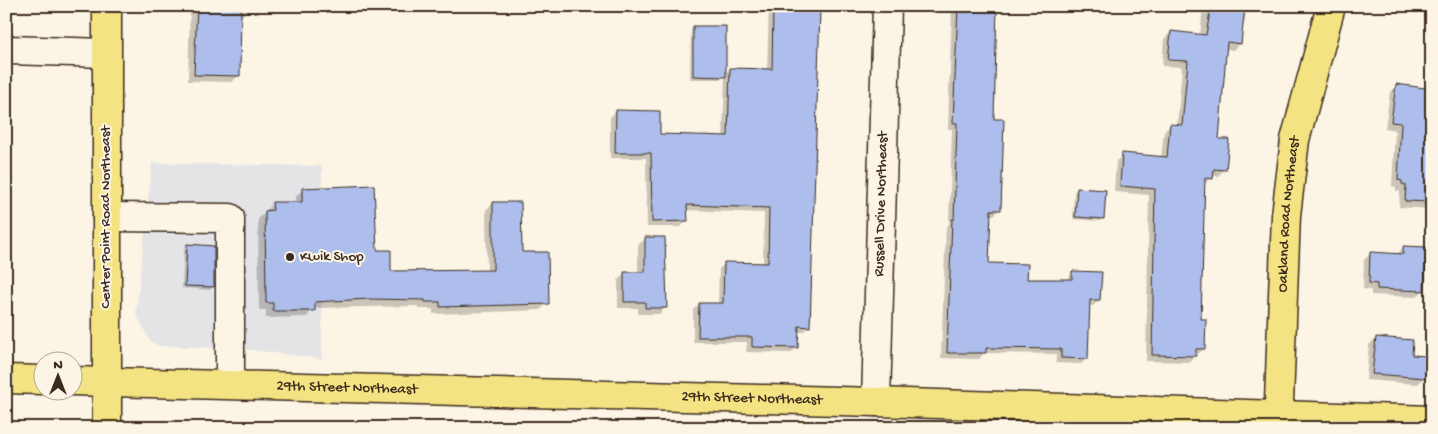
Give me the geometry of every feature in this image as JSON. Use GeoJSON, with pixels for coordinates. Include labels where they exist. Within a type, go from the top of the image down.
{"type":"FeatureCollection","features":[{"type":"Feature","properties":{"kind":"main road","name":"Center Point Road Northeast"},"geometry":{"type":"LineString","coordinates":[[107,6],[107,428]]}},
{"type":"Feature","properties":{"kind":"main road","name":"Oakland Road Northeast"},"geometry":{"type":"LineString","coordinates":[[1278,422],[1286,215],[1295,140],[1331,6]]}},
{"type":"Feature","properties":{"kind":"main road"},"geometry":{"type":"LineString","coordinates":[[6,379],[32,380]]}},
{"type":"Feature","properties":{"kind":"main road","name":"29th Street Northeast"},"geometry":{"type":"LineString","coordinates":[[82,381],[876,402],[1278,422],[1432,420]]}},
{"type":"Feature","properties":{"kind":"street","name":"Russell Drive Northeast"},"geometry":{"type":"LineString","coordinates":[[876,402],[887,6]]}},
{"type":"Feature","properties":{"kind":"street"},"geometry":{"type":"LineString","coordinates":[[8,50],[106,53]]}},
{"type":"Feature","properties":{"kind":"street"},"geometry":{"type":"LineString","coordinates":[[107,217],[230,218],[230,384]]}},
{"type":"Feature","properties":{"kind":"shaded area"},"geometry":{"type":"Polygon","coordinates":[[[152,163],[322,166],[322,359],[245,349],[159,346],[151,342],[136,314],[152,163]]]}},
{"type":"Feature","properties":{"kind":"building"},"geometry":{"type":"Polygon","coordinates":[[[197,6],[241,6],[240,76],[194,75],[197,6]]]}},
{"type":"Feature","properties":{"kind":"building"},"geometry":{"type":"Polygon","coordinates":[[[773,6],[812,6],[812,9],[820,10],[810,327],[799,326],[798,348],[752,347],[752,337],[698,337],[699,303],[723,303],[724,262],[768,263],[769,208],[687,205],[688,221],[652,222],[651,153],[615,153],[616,110],[660,111],[660,134],[728,136],[730,68],[772,69],[773,6]]]}},
{"type":"Feature","properties":{"kind":"building"},"geometry":{"type":"Polygon","coordinates":[[[958,6],[997,6],[994,119],[1004,119],[1001,210],[991,210],[989,263],[1028,264],[1027,279],[1072,279],[1072,271],[1102,272],[1100,300],[1090,300],[1088,359],[1061,358],[1061,349],[986,348],[986,353],[947,353],[952,219],[954,220],[957,123],[953,123],[958,6]]]}},
{"type":"Feature","properties":{"kind":"building"},"geometry":{"type":"Polygon","coordinates":[[[1211,6],[1245,6],[1241,44],[1227,42],[1219,139],[1229,139],[1226,170],[1214,169],[1213,179],[1205,178],[1201,319],[1206,319],[1205,349],[1196,349],[1196,356],[1152,355],[1155,189],[1120,186],[1122,153],[1167,157],[1170,124],[1182,125],[1188,61],[1168,60],[1171,31],[1206,35],[1211,6]]]}},
{"type":"Feature","properties":{"kind":"building"},"geometry":{"type":"Polygon","coordinates":[[[693,26],[726,26],[726,77],[693,76],[693,26]]]}},
{"type":"Feature","properties":{"kind":"building"},"geometry":{"type":"Polygon","coordinates":[[[1396,84],[1432,89],[1432,202],[1405,201],[1406,185],[1398,180],[1401,123],[1391,122],[1396,84]]]}},
{"type":"Feature","properties":{"kind":"building"},"geometry":{"type":"Polygon","coordinates":[[[374,185],[377,250],[391,250],[391,271],[493,270],[493,202],[521,202],[522,252],[548,252],[549,304],[440,307],[440,302],[425,302],[425,300],[369,299],[315,302],[315,311],[273,311],[273,303],[266,303],[265,211],[273,210],[272,202],[302,202],[302,188],[374,185]]]}},
{"type":"Feature","properties":{"kind":"building"},"geometry":{"type":"Polygon","coordinates":[[[1077,188],[1106,190],[1104,219],[1075,217],[1077,188]]]}},
{"type":"Feature","properties":{"kind":"building"},"geometry":{"type":"Polygon","coordinates":[[[645,237],[665,237],[667,308],[645,308],[645,302],[624,302],[624,272],[645,272],[645,237]]]}},
{"type":"Feature","properties":{"kind":"building"},"geometry":{"type":"Polygon","coordinates":[[[187,244],[214,246],[214,287],[185,286],[187,244]]]}},
{"type":"Feature","properties":{"kind":"building"},"geometry":{"type":"Polygon","coordinates":[[[1403,246],[1427,247],[1424,291],[1377,289],[1377,284],[1369,283],[1370,252],[1403,254],[1403,246]]]}},
{"type":"Feature","properties":{"kind":"building"},"geometry":{"type":"Polygon","coordinates":[[[1376,337],[1413,340],[1412,355],[1427,356],[1426,378],[1372,374],[1376,337]]]}},
{"type":"Feature","properties":{"kind":"place","name":"Kwik Shop"},"geometry":{"type":"Point","coordinates":[290,257]}}]}
